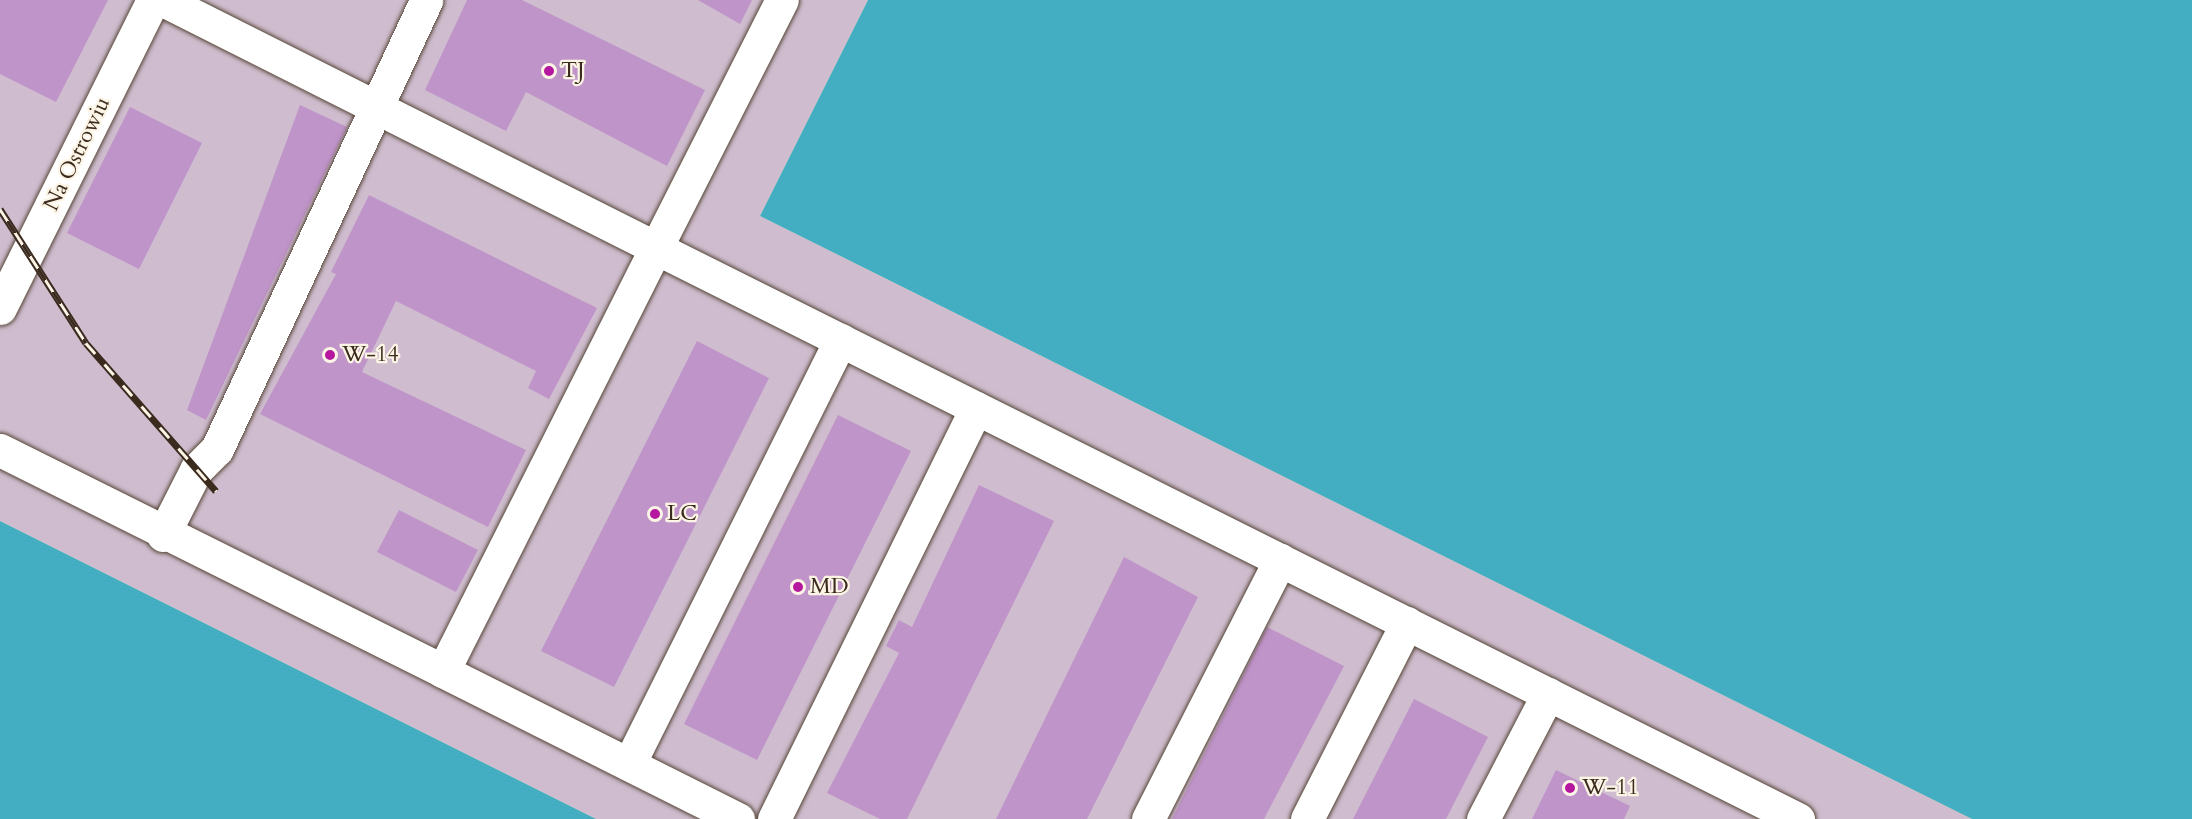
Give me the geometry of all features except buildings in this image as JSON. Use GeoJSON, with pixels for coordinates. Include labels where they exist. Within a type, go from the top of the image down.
{"type":"FeatureCollection","features":[{"type":"Feature","properties":{"kind":"lane","name":"Na Ostrowiu"},"geometry":{"type":"LineString","coordinates":[[0,308],[153,0]]}},
{"type":"Feature","properties":{"kind":"lane"},"geometry":{"type":"LineString","coordinates":[[164,0],[1798,819]]}},
{"type":"Feature","properties":{"kind":"lane"},"geometry":{"type":"LineString","coordinates":[[163,535],[196,470],[217,449],[426,0]]}},
{"type":"Feature","properties":{"kind":"lane"},"geometry":{"type":"LineString","coordinates":[[443,671],[782,0]]}},
{"type":"Feature","properties":{"kind":"lane"},"geometry":{"type":"LineString","coordinates":[[629,764],[840,340]]}},
{"type":"Feature","properties":{"kind":"lane"},"geometry":{"type":"LineString","coordinates":[[774,819],[976,408]]}},
{"type":"Feature","properties":{"kind":"lane"},"geometry":{"type":"LineString","coordinates":[[0,450],[163,535],[443,671],[738,819]]}},
{"type":"Feature","properties":{"kind":"lane"},"geometry":{"type":"LineString","coordinates":[[1148,819],[1280,560]]}},
{"type":"Feature","properties":{"kind":"lane"},"geometry":{"type":"LineString","coordinates":[[1307,819],[1407,623]]}},
{"type":"Feature","properties":{"kind":"lane"},"geometry":{"type":"LineString","coordinates":[[1483,819],[1548,694]]}},
{"type":"Feature","properties":{"kind":"shaded area"},"geometry":{"type":"Polygon","coordinates":[[[0,0],[868,0],[760,216],[1972,819],[596,819],[0,521],[0,0]]]}},
{"type":"Feature","properties":{"kind":"water"},"geometry":{"type":"Polygon","coordinates":[[[868,0],[2192,0],[2192,819],[1972,819],[760,216],[868,0]]]}},
{"type":"Feature","properties":{"kind":"water"},"geometry":{"type":"Polygon","coordinates":[[[0,521],[596,819],[0,819],[0,521]]]}},
{"type":"Feature","properties":{"kind":"railway"},"geometry":{"type":"LineString","coordinates":[[0,209],[86,343],[216,491]]}},
{"type":"Feature","properties":{"kind":"place","name":"TJ"},"geometry":{"type":"Point","coordinates":[549,71]}},
{"type":"Feature","properties":{"kind":"place","name":"W-14"},"geometry":{"type":"Point","coordinates":[330,355]}},
{"type":"Feature","properties":{"kind":"place","name":"LC"},"geometry":{"type":"Point","coordinates":[655,514]}},
{"type":"Feature","properties":{"kind":"place","name":"MD"},"geometry":{"type":"Point","coordinates":[798,587]}},
{"type":"Feature","properties":{"kind":"place","name":"W-11"},"geometry":{"type":"Point","coordinates":[1570,788]}}]}
